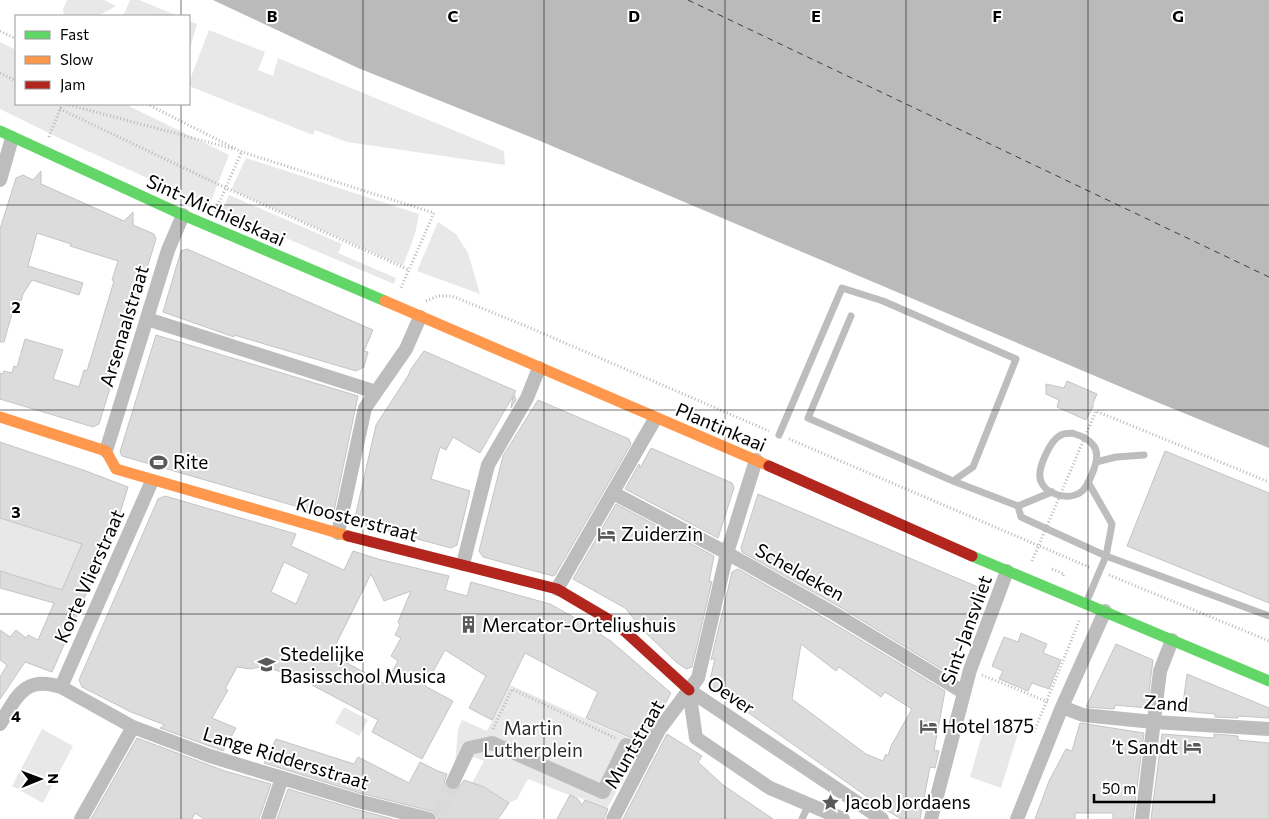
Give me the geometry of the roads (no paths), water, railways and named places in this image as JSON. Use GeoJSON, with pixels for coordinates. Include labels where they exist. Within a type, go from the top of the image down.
{"type":"FeatureCollection","features":[{"type":"Feature","properties":{"kind":"street","name":"Sint-Michielskaai"},"geometry":{"type":"LineString","coordinates":[[6,135],[183,215],[420,317]]}},
{"type":"Feature","properties":{"kind":"street"},"geometry":{"type":"LineString","coordinates":[[0,180],[6,135]]}},
{"type":"Feature","properties":{"kind":"street","name":"Arsenaalstraat"},"geometry":{"type":"LineString","coordinates":[[106,451],[168,250],[183,215]]}},
{"type":"Feature","properties":{"kind":"street"},"geometry":{"type":"LineString","coordinates":[[338,532],[365,408],[406,349],[420,317]]}},
{"type":"Feature","properties":{"kind":"street","name":"Plantinkaai"},"geometry":{"type":"LineString","coordinates":[[420,317],[756,460],[1007,571]]}},
{"type":"Feature","properties":{"kind":"street"},"geometry":{"type":"LineString","coordinates":[[147,318],[376,392]]}},
{"type":"Feature","properties":{"kind":"street"},"geometry":{"type":"LineString","coordinates":[[463,564],[488,465],[527,398],[539,368]]}},
{"type":"Feature","properties":{"kind":"street"},"geometry":{"type":"LineString","coordinates":[[0,417],[106,451]]}},
{"type":"Feature","properties":{"kind":"street"},"geometry":{"type":"LineString","coordinates":[[557,589],[655,418]]}},
{"type":"Feature","properties":{"kind":"street","name":"Kloosterstraat"},"geometry":{"type":"LineString","coordinates":[[106,451],[116,470],[338,532],[557,589],[618,625],[690,690]]}},
{"type":"Feature","properties":{"kind":"street","name":"Muntstraat"},"geometry":{"type":"LineString","coordinates":[[612,819],[659,730],[698,678],[727,553],[756,460]]}},
{"type":"Feature","properties":{"kind":"street","name":"Korte Vlierstraat"},"geometry":{"type":"LineString","coordinates":[[61,687],[152,481]]}},
{"type":"Feature","properties":{"kind":"street","name":"Scheldeken"},"geometry":{"type":"LineString","coordinates":[[613,493],[727,553],[836,614],[963,692]]}},
{"type":"Feature","properties":{"kind":"street","name":"Sint-Jansvliet"},"geometry":{"type":"LineString","coordinates":[[932,819],[963,692],[1007,571],[1269,681]]}},
{"type":"Feature","properties":{"kind":"street"},"geometry":{"type":"LineString","coordinates":[[1017,819],[1062,708],[1105,611]]}},
{"type":"Feature","properties":{"kind":"street"},"geometry":{"type":"LineString","coordinates":[[1142,819],[1160,672],[1172,640]]}},
{"type":"Feature","properties":{"kind":"street"},"geometry":{"type":"LineString","coordinates":[[0,724],[16,700],[30,686],[45,683],[61,687]]}},
{"type":"Feature","properties":{"kind":"street","name":"Lange Riddersstraat"},"geometry":{"type":"LineString","coordinates":[[61,687],[133,727],[210,756],[358,801],[434,817]]}},
{"type":"Feature","properties":{"kind":"street","name":"Oever"},"geometry":{"type":"LineString","coordinates":[[690,690],[696,738],[770,788],[843,819]]}},
{"type":"Feature","properties":{"kind":"street","name":"Oever"},"geometry":{"type":"LineString","coordinates":[[690,690],[882,819]]}},
{"type":"Feature","properties":{"kind":"street","name":"Zand"},"geometry":{"type":"LineString","coordinates":[[1062,708],[1083,715],[1154,722],[1269,729]]}},
{"type":"Feature","properties":{"kind":"street"},"geometry":{"type":"LineString","coordinates":[[80,819],[133,727]]}},
{"type":"Feature","properties":{"kind":"street"},"geometry":{"type":"LineString","coordinates":[[453,782],[469,748],[492,743],[622,801]]}},
{"type":"Feature","properties":{"kind":"street"},"geometry":{"type":"LineString","coordinates":[[603,792],[626,745],[647,754]]}},
{"type":"Feature","properties":{"kind":"street"},"geometry":{"type":"LineString","coordinates":[[268,819],[282,778]]}},
{"type":"Feature","properties":{"kind":"lane"},"geometry":{"type":"LineString","coordinates":[[42,152],[48,140]]}},
{"type":"Feature","properties":{"kind":"lane"},"geometry":{"type":"LineString","coordinates":[[779,436],[842,288],[883,301],[1016,359],[973,467],[953,481]]}},
{"type":"Feature","properties":{"kind":"lane"},"geometry":{"type":"LineString","coordinates":[[851,316],[808,418],[953,481],[1018,506],[1052,492]]}},
{"type":"Feature","properties":{"kind":"lane"},"geometry":{"type":"LineString","coordinates":[[1072,433],[1082,436],[1091,442],[1097,450],[1096,462],[1088,482],[1082,492],[1072,497],[1061,496],[1044,486],[1040,478],[1042,468],[1054,440],[1062,434],[1072,433]]}},
{"type":"Feature","properties":{"kind":"lane"},"geometry":{"type":"LineString","coordinates":[[1096,462],[1116,457],[1144,455]]}},
{"type":"Feature","properties":{"kind":"lane"},"geometry":{"type":"LineString","coordinates":[[1086,604],[1106,556],[1112,524],[1088,482]]}},
{"type":"Feature","properties":{"kind":"lane"},"geometry":{"type":"LineString","coordinates":[[1018,506],[1021,517],[1106,556],[1269,616]]}},
{"type":"Feature","properties":{"kind":"lane"},"geometry":{"type":"LineString","coordinates":[[802,819],[809,804]]}},
{"type":"Feature","properties":{"kind":"tunnel"},"geometry":{"type":"LineString","coordinates":[[439,814],[453,782]]}},
{"type":"Feature","properties":{"kind":"place","name":"Rite"},"geometry":{"type":"Point","coordinates":[159,462]}},
{"type":"Feature","properties":{"kind":"place","name":"Zuiderzin"},"geometry":{"type":"Point","coordinates":[607,534]}},
{"type":"Feature","properties":{"kind":"place","name":"Mercator-Orteliushuis"},"geometry":{"type":"Point","coordinates":[468,625]}},
{"type":"Feature","properties":{"kind":"place","name":"Stedelijke Basisschool Musica"},"geometry":{"type":"Point","coordinates":[266,665]}},
{"type":"Feature","properties":{"kind":"place","name":"Hotel 1875"},"geometry":{"type":"Point","coordinates":[928,726]}},
{"type":"Feature","properties":{"kind":"place","name":"’t Sandt"},"geometry":{"type":"Point","coordinates":[1192,747]}},
{"type":"Feature","properties":{"kind":"place","name":"Jacob Jordaens"},"geometry":{"type":"Point","coordinates":[831,802]}},
{"type":"Feature","properties":{"kind":"park label","name":"Martin Lutherplein"},"geometry":{"type":"Point","coordinates":[533,739]}}]}
